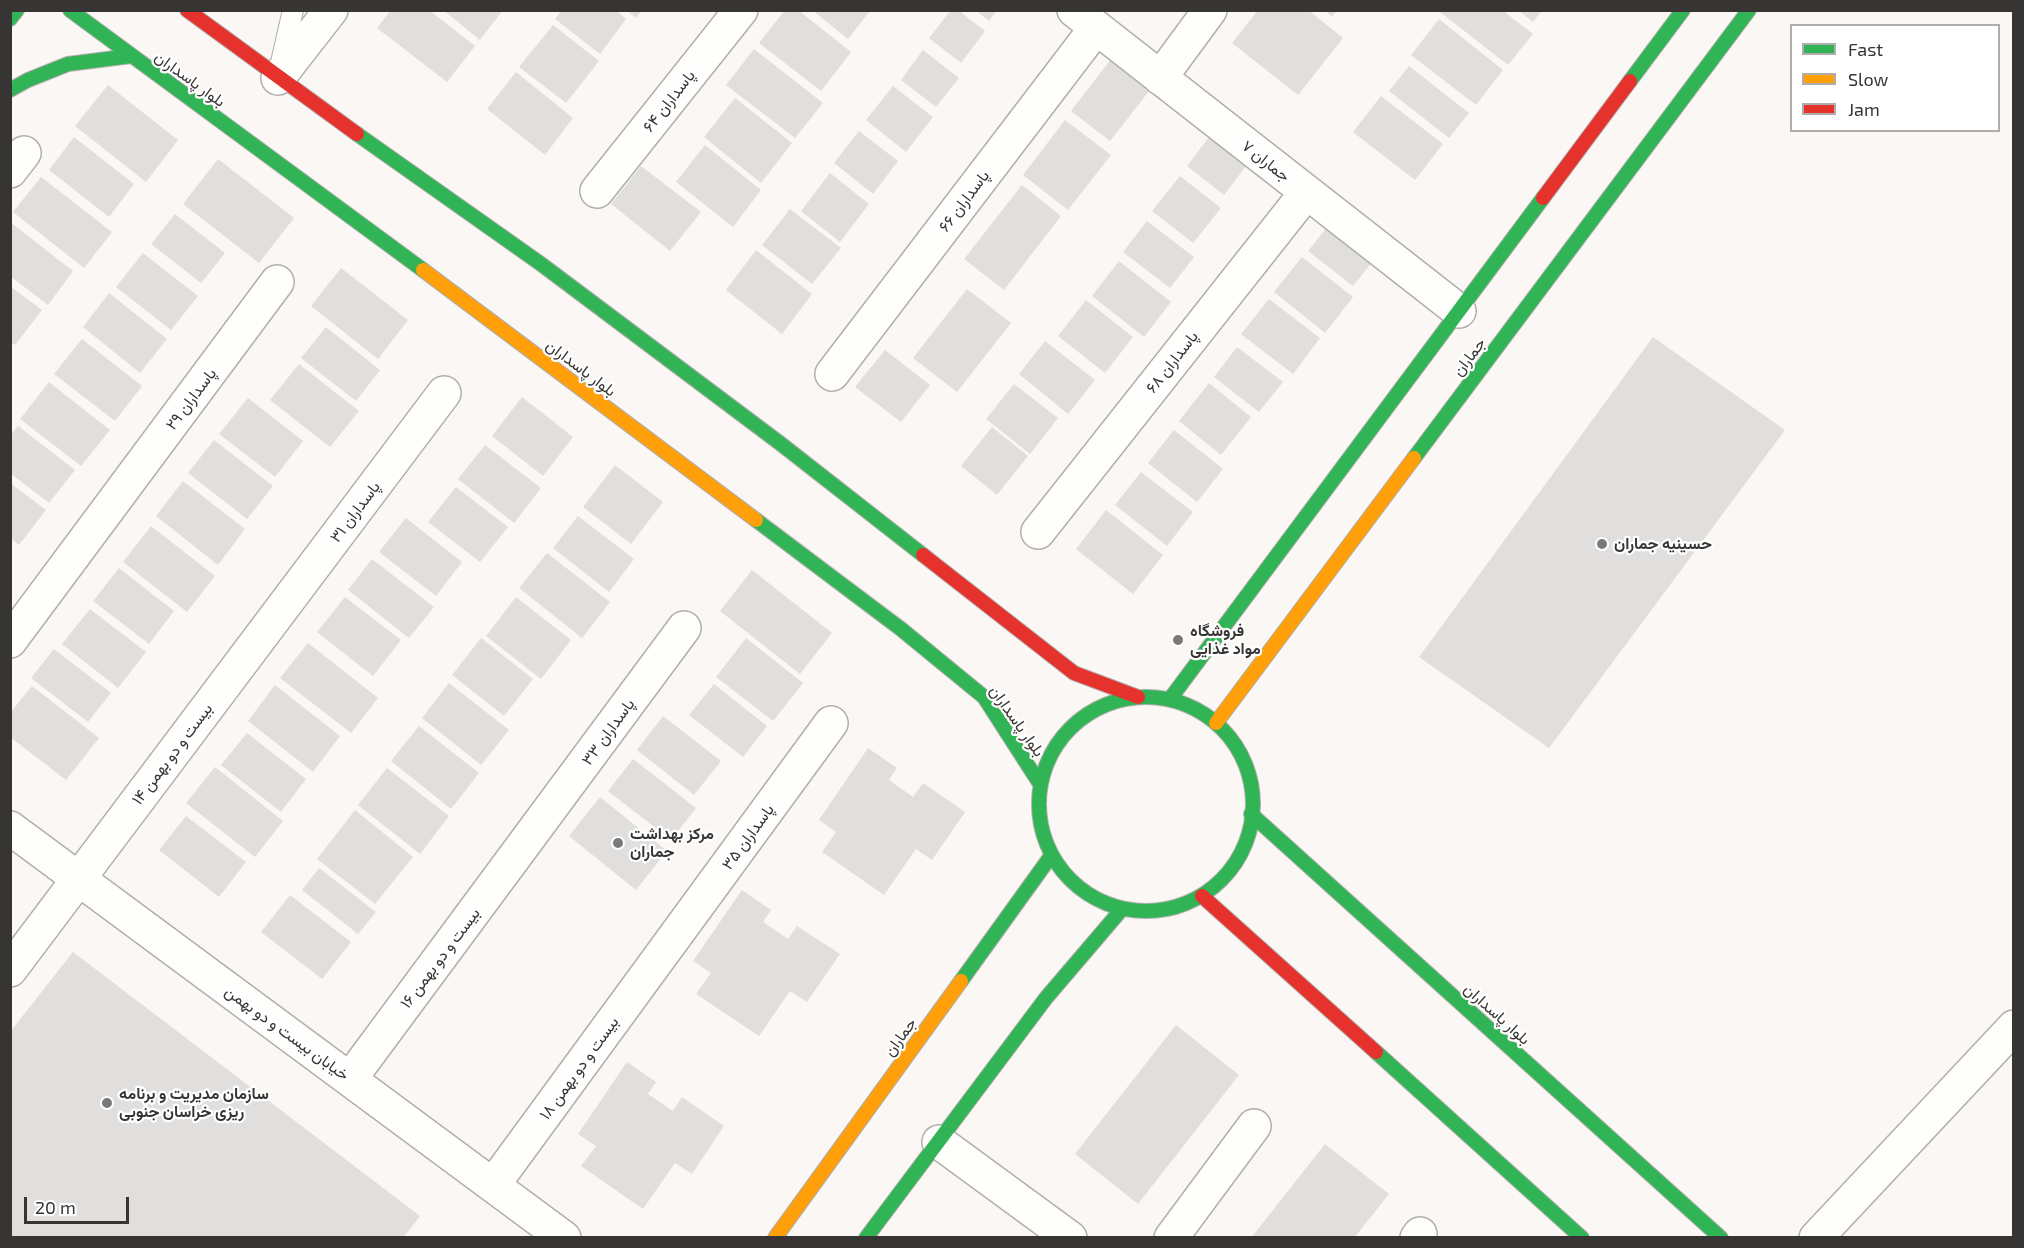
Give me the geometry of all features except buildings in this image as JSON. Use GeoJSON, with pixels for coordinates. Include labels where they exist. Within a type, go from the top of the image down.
{"type":"FeatureCollection","features":[{"type":"Feature","properties":{"kind":"main road"},"geometry":{"type":"LineString","coordinates":[[10,19],[16,10]]}},
{"type":"Feature","properties":{"kind":"main road","name":"بلوار پاسداران"},"geometry":{"type":"LineString","coordinates":[[70,10],[373,233],[901,629],[984,697],[1040,784]]}},
{"type":"Feature","properties":{"kind":"main road"},"geometry":{"type":"LineString","coordinates":[[188,10],[278,78],[559,278],[781,444],[1074,673],[1138,697]]}},
{"type":"Feature","properties":{"kind":"main road"},"geometry":{"type":"LineString","coordinates":[[1170,699],[1683,10]]}},
{"type":"Feature","properties":{"kind":"main road","name":"جماران"},"geometry":{"type":"LineString","coordinates":[[1216,723],[1749,10]]}},
{"type":"Feature","properties":{"kind":"main road"},"geometry":{"type":"LineString","coordinates":[[10,90],[68,64],[131,56]]}},
{"type":"Feature","properties":{"kind":"main road"},"geometry":{"type":"LineString","coordinates":[[1138,697],[1170,699],[1195,708],[1216,723],[1236,744],[1248,771],[1253,801],[1250,830],[1240,856],[1223,878],[1202,896],[1176,907],[1149,912],[1122,909],[1093,899],[1069,881],[1051,856],[1042,833],[1039,817],[1040,784],[1052,750],[1075,723],[1106,704],[1138,697]]}},
{"type":"Feature","properties":{"kind":"main road","name":"بلوار پاسداران"},"geometry":{"type":"LineString","coordinates":[[1251,814],[1721,1238]]}},
{"type":"Feature","properties":{"kind":"main road","name":"جماران"},"geometry":{"type":"LineString","coordinates":[[776,1238],[1051,856]]}},
{"type":"Feature","properties":{"kind":"main road"},"geometry":{"type":"LineString","coordinates":[[1202,896],[1582,1238]]}},
{"type":"Feature","properties":{"kind":"main road"},"geometry":{"type":"LineString","coordinates":[[866,1238],[1046,998],[1122,909]]}},
{"type":"Feature","properties":{"kind":"street"},"geometry":{"type":"LineString","coordinates":[[278,78],[331,10]]}},
{"type":"Feature","properties":{"kind":"street","name":"پاسداران ۶۴"},"geometry":{"type":"LineString","coordinates":[[597,191],[741,10]]}},
{"type":"Feature","properties":{"kind":"street"},"geometry":{"type":"LineString","coordinates":[[1160,78],[1210,10]]}},
{"type":"Feature","properties":{"kind":"street","name":"جماران ۷"},"geometry":{"type":"LineString","coordinates":[[1085,19],[1459,311]]}},
{"type":"Feature","properties":{"kind":"street","name":"پاسداران ۶۶"},"geometry":{"type":"LineString","coordinates":[[832,375],[1085,19]]}},
{"type":"Feature","properties":{"kind":"street","name":"پاسداران ۶۸"},"geometry":{"type":"LineString","coordinates":[[1038,532],[1306,193]]}},
{"type":"Feature","properties":{"kind":"street","name":"پاسداران ۲۹"},"geometry":{"type":"LineString","coordinates":[[10,641],[277,282]]}},
{"type":"Feature","properties":{"kind":"street","name":"پاسداران ۳۱"},"geometry":{"type":"LineString","coordinates":[[266,630],[444,393]]}},
{"type":"Feature","properties":{"kind":"street","name":"پاسداران ۳۳"},"geometry":{"type":"LineString","coordinates":[[531,836],[684,628]]}},
{"type":"Feature","properties":{"kind":"street","name":"بیست و دو بهمن ۱۴"},"geometry":{"type":"LineString","coordinates":[[10,970],[266,630]]}},
{"type":"Feature","properties":{"kind":"street","name":"پاسداران ۳۵"},"geometry":{"type":"LineString","coordinates":[[665,951],[831,723]]}},
{"type":"Feature","properties":{"kind":"street","name":"خیابان بیست و دو بهمن"},"geometry":{"type":"LineString","coordinates":[[10,828],[564,1238]]}},
{"type":"Feature","properties":{"kind":"street","name":"بیست و دو بهمن ۱۶"},"geometry":{"type":"LineString","coordinates":[[350,1079],[531,836]]}},
{"type":"Feature","properties":{"kind":"street","name":"بیست و دو بهمن ۱۸"},"geometry":{"type":"LineString","coordinates":[[493,1185],[665,951]]}},
{"type":"Feature","properties":{"kind":"street"},"geometry":{"type":"LineString","coordinates":[[1816,1238],[2013,1027]]}},
{"type":"Feature","properties":{"kind":"street"},"geometry":{"type":"LineString","coordinates":[[1171,1238],[1254,1126]]}},
{"type":"Feature","properties":{"kind":"street"},"geometry":{"type":"LineString","coordinates":[[939,1142],[1070,1238]]}},
{"type":"Feature","properties":{"kind":"lane"},"geometry":{"type":"LineString","coordinates":[[278,78],[293,10]]}},
{"type":"Feature","properties":{"kind":"traffic: fast"},"geometry":{"type":"LineString","coordinates":[[10,19],[17,10]]}},
{"type":"Feature","properties":{"kind":"traffic: fast"},"geometry":{"type":"LineString","coordinates":[[70,10],[423,270]]}},
{"type":"Feature","properties":{"kind":"traffic: fast"},"geometry":{"type":"LineString","coordinates":[[1630,81],[1683,10]]}},
{"type":"Feature","properties":{"kind":"traffic: fast"},"geometry":{"type":"LineString","coordinates":[[1414,458],[1749,10]]}},
{"type":"Feature","properties":{"kind":"traffic: fast"},"geometry":{"type":"LineString","coordinates":[[10,90],[68,64],[131,56]]}},
{"type":"Feature","properties":{"kind":"traffic: fast"},"geometry":{"type":"LineString","coordinates":[[357,134],[541,264],[781,444],[923,555]]}},
{"type":"Feature","properties":{"kind":"traffic: fast"},"geometry":{"type":"LineString","coordinates":[[1170,699],[1543,198]]}},
{"type":"Feature","properties":{"kind":"traffic: fast"},"geometry":{"type":"LineString","coordinates":[[756,520],[901,629],[984,697],[1040,784]]}},
{"type":"Feature","properties":{"kind":"traffic: fast"},"geometry":{"type":"LineString","coordinates":[[1135,697],[1157,697],[1187,705],[1206,715],[1222,728],[1235,744],[1245,763],[1253,793],[1253,804],[1253,815],[1245,845],[1235,864],[1222,880],[1206,893],[1177,907],[1157,911],[1135,911],[1115,907],[1095,898],[1078,887],[1063,872],[1043,835],[1039,815],[1039,793],[1043,773],[1052,753],[1063,736],[1078,721],[1115,701],[1135,697]]}},
{"type":"Feature","properties":{"kind":"traffic: fast"},"geometry":{"type":"LineString","coordinates":[[1251,814],[1721,1238]]}},
{"type":"Feature","properties":{"kind":"traffic: fast"},"geometry":{"type":"LineString","coordinates":[[961,981],[1051,856]]}},
{"type":"Feature","properties":{"kind":"traffic: fast"},"geometry":{"type":"LineString","coordinates":[[866,1238],[1046,998],[1122,909]]}},
{"type":"Feature","properties":{"kind":"traffic: fast"},"geometry":{"type":"LineString","coordinates":[[1376,1052],[1582,1238]]}},
{"type":"Feature","properties":{"kind":"traffic: slow"},"geometry":{"type":"LineString","coordinates":[[423,270],[756,520]]}},
{"type":"Feature","properties":{"kind":"traffic: slow"},"geometry":{"type":"LineString","coordinates":[[1216,723],[1414,458]]}},
{"type":"Feature","properties":{"kind":"traffic: slow"},"geometry":{"type":"LineString","coordinates":[[775,1238],[961,981]]}},
{"type":"Feature","properties":{"kind":"traffic: jam"},"geometry":{"type":"LineString","coordinates":[[187,10],[357,134]]}},
{"type":"Feature","properties":{"kind":"traffic: jam"},"geometry":{"type":"LineString","coordinates":[[1543,198],[1630,81]]}},
{"type":"Feature","properties":{"kind":"traffic: jam"},"geometry":{"type":"LineString","coordinates":[[923,555],[1074,673],[1138,697]]}},
{"type":"Feature","properties":{"kind":"traffic: jam"},"geometry":{"type":"LineString","coordinates":[[1202,896],[1376,1052]]}},
{"type":"Feature","properties":{"kind":"place","name":"حسینیه جماران"},"geometry":{"type":"Point","coordinates":[1602,544]}},
{"type":"Feature","properties":{"kind":"place","name":"فروشگاه مواد غذایی"},"geometry":{"type":"Point","coordinates":[1178,640]}},
{"type":"Feature","properties":{"kind":"place","name":"مرکز بهداشت جماران"},"geometry":{"type":"Point","coordinates":[618,843]}},
{"type":"Feature","properties":{"kind":"place","name":"سازمان مدیریت و برنامه ریزی خراسان جنوبی"},"geometry":{"type":"Point","coordinates":[107,1103]}}]}
